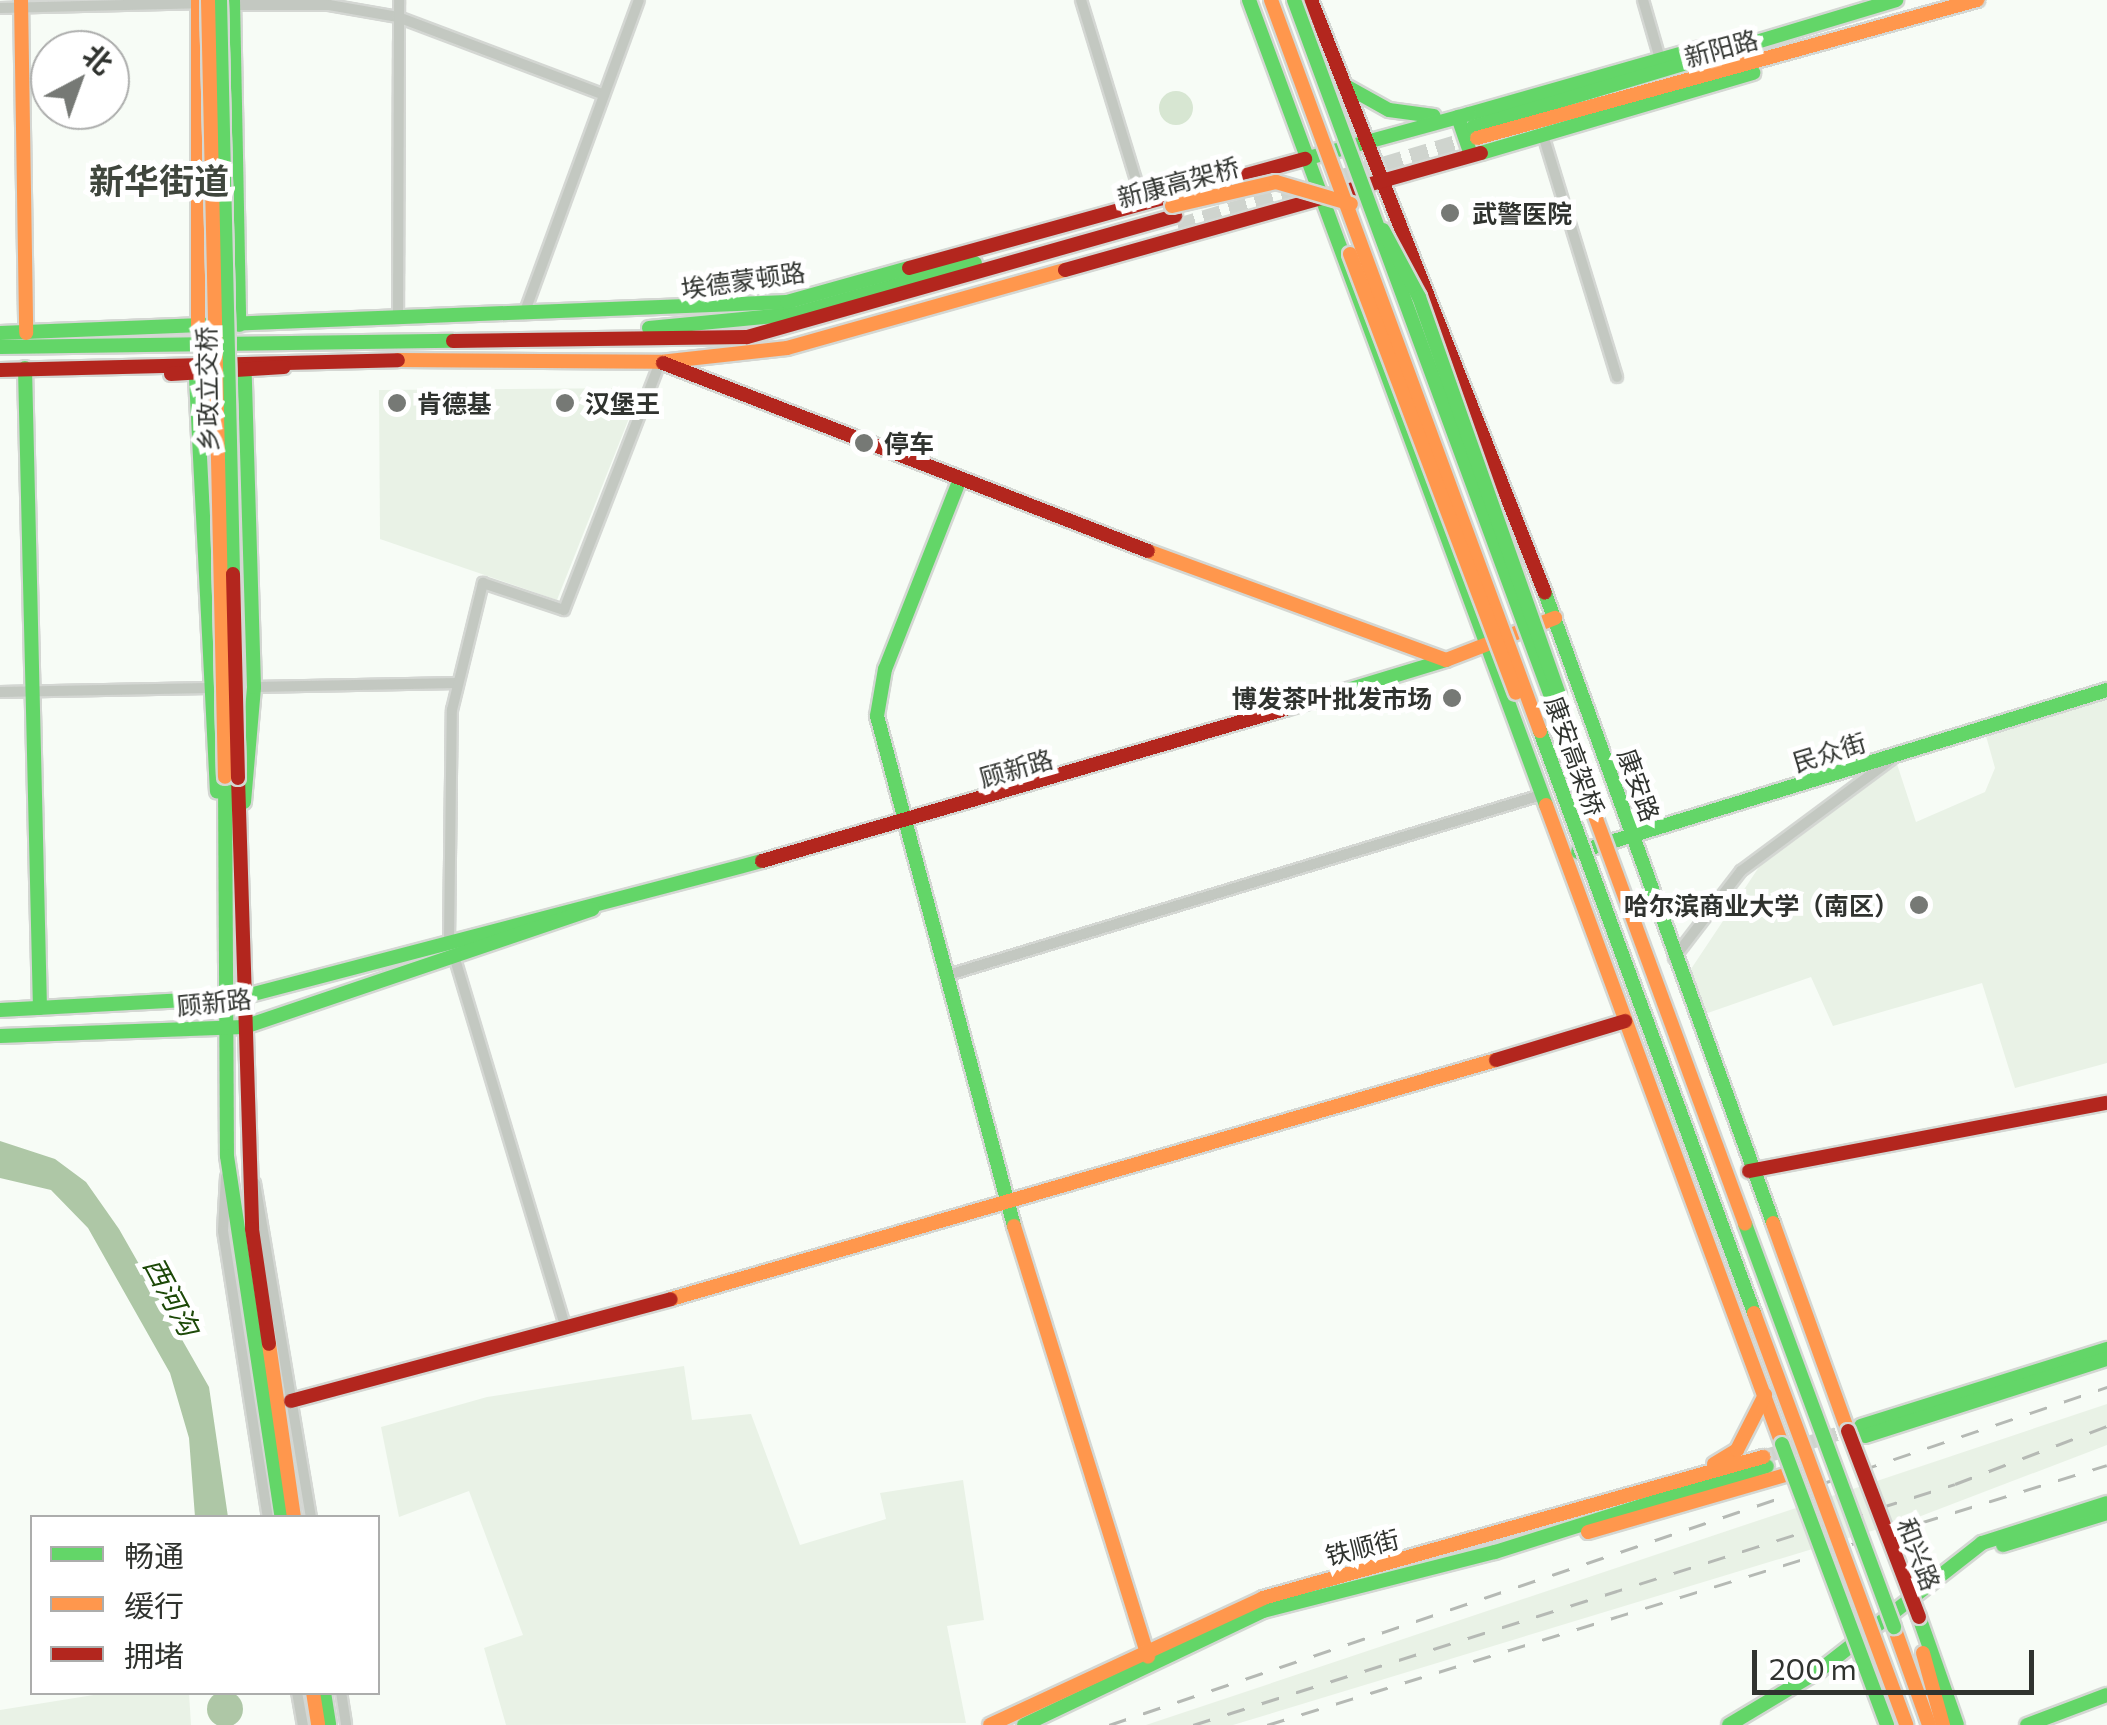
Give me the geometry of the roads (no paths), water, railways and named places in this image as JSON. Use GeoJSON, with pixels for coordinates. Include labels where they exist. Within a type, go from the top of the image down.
{"type":"FeatureCollection","features":[{"type":"Feature","properties":{"kind":"main road"},"geometry":{"type":"LineString","coordinates":[[1249,0],[1540,796],[1887,1725]]}},
{"type":"Feature","properties":{"kind":"main road"},"geometry":{"type":"LineString","coordinates":[[1260,0],[1296,99],[1303,143]]}},
{"type":"Feature","properties":{"kind":"main road","name":"康安高架桥"},"geometry":{"type":"LineString","coordinates":[[1271,0],[1852,1574]]}},
{"type":"Feature","properties":{"kind":"main road","name":"康安高架桥"},"geometry":{"type":"LineString","coordinates":[[1294,0],[1929,1725]]}},
{"type":"Feature","properties":{"kind":"main road","name":"康安路"},"geometry":{"type":"LineString","coordinates":[[1311,0],[1555,618],[1749,1171],[1858,1431],[1880,1513]]}},
{"type":"Feature","properties":{"kind":"main road","name":"康安路"},"geometry":{"type":"LineString","coordinates":[[1323,0],[1342,81]]}},
{"type":"Feature","properties":{"kind":"main road","name":"新阳路"},"geometry":{"type":"LineString","coordinates":[[1470,132],[1896,0]]}},
{"type":"Feature","properties":{"kind":"main road","name":"新阳路"},"geometry":{"type":"LineString","coordinates":[[1470,132],[1978,0]]}},
{"type":"Feature","properties":{"kind":"main road"},"geometry":{"type":"LineString","coordinates":[[198,326],[201,1]]}},
{"type":"Feature","properties":{"kind":"main road","name":"乡政立交桥"},"geometry":{"type":"LineString","coordinates":[[201,1],[231,777]]}},
{"type":"Feature","properties":{"kind":"main road"},"geometry":{"type":"LineString","coordinates":[[229,2],[239,333],[397,325]]}},
{"type":"Feature","properties":{"kind":"main road","name":"乡政立交桥"},"geometry":{"type":"LineString","coordinates":[[229,2],[231,777]]}},
{"type":"Feature","properties":{"kind":"main road"},"geometry":{"type":"LineString","coordinates":[[21,4],[22,340]]}},
{"type":"Feature","properties":{"kind":"main road"},"geometry":{"type":"LineString","coordinates":[[1470,132],[1660,59],[1863,10]]}},
{"type":"Feature","properties":{"kind":"main road"},"geometry":{"type":"LineString","coordinates":[[1342,81],[1388,110],[1470,132],[1543,136],[1870,30]]}},
{"type":"Feature","properties":{"kind":"main road","name":"埃德蒙顿路"},"geometry":{"type":"LineString","coordinates":[[397,325],[787,302],[1365,138],[1470,132]]}},
{"type":"Feature","properties":{"kind":"main road","name":"埃德蒙顿路"},"geometry":{"type":"LineString","coordinates":[[0,368],[136,368],[302,359],[660,362],[808,345],[1383,182],[1470,132]]}},
{"type":"Feature","properties":{"kind":"main road","name":"新康高架桥"},"geometry":{"type":"LineString","coordinates":[[397,325],[752,322],[1246,186],[1326,192],[1377,224],[1407,264],[1541,629],[1621,896]]}},
{"type":"Feature","properties":{"kind":"main road"},"geometry":{"type":"LineString","coordinates":[[1322,202],[1350,254],[1493,641],[1605,902]]}},
{"type":"Feature","properties":{"kind":"main road","name":"埃德蒙顿路"},"geometry":{"type":"LineString","coordinates":[[0,333],[22,340],[239,333],[747,337],[1177,222],[761,350]]}},
{"type":"Feature","properties":{"kind":"main road","name":"埃德蒙顿路"},"geometry":{"type":"LineString","coordinates":[[0,345],[198,326],[239,333]]}},
{"type":"Feature","properties":{"kind":"main road"},"geometry":{"type":"LineString","coordinates":[[136,368],[196,378],[244,376],[302,359]]}},
{"type":"Feature","properties":{"kind":"main road"},"geometry":{"type":"LineString","coordinates":[[660,362],[960,480],[1446,660]]}},
{"type":"Feature","properties":{"kind":"main road"},"geometry":{"type":"LineString","coordinates":[[24,368],[40,1008]]}},
{"type":"Feature","properties":{"kind":"main road"},"geometry":{"type":"LineString","coordinates":[[238,837],[254,687],[244,376]]}},
{"type":"Feature","properties":{"kind":"main road"},"geometry":{"type":"LineString","coordinates":[[196,378],[209,688],[220,834],[219,1000],[227,1156],[244,1229],[293,1515]]}},
{"type":"Feature","properties":{"kind":"main road"},"geometry":{"type":"LineString","coordinates":[[960,480],[877,698],[945,976],[1008,1208],[1148,1656]]}},
{"type":"Feature","properties":{"kind":"main road","name":"顾新路"},"geometry":{"type":"LineString","coordinates":[[0,1010],[242,997],[449,940],[594,908],[906,822],[1446,660],[1555,618]]}},
{"type":"Feature","properties":{"kind":"main road","name":"民众街"},"geometry":{"type":"LineString","coordinates":[[1563,856],[2107,690]]}},
{"type":"Feature","properties":{"kind":"main road"},"geometry":{"type":"LineString","coordinates":[[220,834],[231,777]]}},
{"type":"Feature","properties":{"kind":"main road"},"geometry":{"type":"LineString","coordinates":[[231,777],[238,837],[248,1153],[244,1229],[282,1515]]}},
{"type":"Feature","properties":{"kind":"main road","name":"顾新路"},"geometry":{"type":"LineString","coordinates":[[0,1036],[244,1027],[455,959],[594,908]]}},
{"type":"Feature","properties":{"kind":"main road"},"geometry":{"type":"LineString","coordinates":[[291,1401],[1008,1208],[1624,1021]]}},
{"type":"Feature","properties":{"kind":"main road"},"geometry":{"type":"LineString","coordinates":[[1749,1171],[2107,1103]]}},
{"type":"Feature","properties":{"kind":"main road"},"geometry":{"type":"LineString","coordinates":[[1858,1431],[2107,1349]]}},
{"type":"Feature","properties":{"kind":"main road"},"geometry":{"type":"LineString","coordinates":[[1858,1431],[2107,1359]]}},
{"type":"Feature","properties":{"kind":"main road"},"geometry":{"type":"LineString","coordinates":[[1494,1545],[1723,1462],[1765,1395]]}},
{"type":"Feature","properties":{"kind":"main road","name":"铁顺街"},"geometry":{"type":"LineString","coordinates":[[1024,1725],[1263,1611],[1765,1461]]}},
{"type":"Feature","properties":{"kind":"main road"},"geometry":{"type":"LineString","coordinates":[[1494,1545],[1793,1473]]}},
{"type":"Feature","properties":{"kind":"main road"},"geometry":{"type":"LineString","coordinates":[[1730,1725],[1820,1670],[1953,1560],[2107,1503]]}},
{"type":"Feature","properties":{"kind":"main road","name":"和兴路"},"geometry":{"type":"LineString","coordinates":[[1880,1513],[1956,1725]]}},
{"type":"Feature","properties":{"kind":"main road"},"geometry":{"type":"LineString","coordinates":[[1746,1725],[1816,1682],[1981,1552],[2107,1513]]}},
{"type":"Feature","properties":{"kind":"main road","name":"铁顺街"},"geometry":{"type":"LineString","coordinates":[[990,1725],[1148,1656],[1263,1598],[1494,1545]]}},
{"type":"Feature","properties":{"kind":"main road"},"geometry":{"type":"LineString","coordinates":[[1852,1574],[1887,1725]]}},
{"type":"Feature","properties":{"kind":"main road"},"geometry":{"type":"LineString","coordinates":[[1852,1574],[1906,1725]]}},
{"type":"Feature","properties":{"kind":"main road"},"geometry":{"type":"LineString","coordinates":[[1919,1617],[1932,1696],[1943,1725]]}},
{"type":"Feature","properties":{"kind":"main road"},"geometry":{"type":"LineString","coordinates":[[313,1695],[318,1725]]}},
{"type":"Feature","properties":{"kind":"main road"},"geometry":{"type":"LineString","coordinates":[[324,1695],[329,1725]]}},
{"type":"Feature","properties":{"kind":"main road"},"geometry":{"type":"LineString","coordinates":[[2027,1725],[2107,1695]]}},
{"type":"Feature","properties":{"kind":"street"},"geometry":{"type":"LineString","coordinates":[[397,325],[399,0]]}},
{"type":"Feature","properties":{"kind":"street"},"geometry":{"type":"LineString","coordinates":[[522,317],[639,0]]}},
{"type":"Feature","properties":{"kind":"street"},"geometry":{"type":"LineString","coordinates":[[1082,0],[1142,202]]}},
{"type":"Feature","properties":{"kind":"street"},"geometry":{"type":"LineString","coordinates":[[1643,0],[1660,59]]}},
{"type":"Feature","properties":{"kind":"street"},"geometry":{"type":"LineString","coordinates":[[0,8],[21,4],[201,1]]}},
{"type":"Feature","properties":{"kind":"street"},"geometry":{"type":"LineString","coordinates":[[229,2],[329,5],[398,17],[604,95]]}},
{"type":"Feature","properties":{"kind":"street"},"geometry":{"type":"LineString","coordinates":[[1543,136],[1617,377]]}},
{"type":"Feature","properties":{"kind":"street"},"geometry":{"type":"LineString","coordinates":[[449,940],[458,683],[483,583],[564,610],[660,362]]}},
{"type":"Feature","properties":{"kind":"street"},"geometry":{"type":"LineString","coordinates":[[254,687],[458,683]]}},
{"type":"Feature","properties":{"kind":"street"},"geometry":{"type":"LineString","coordinates":[[0,692],[209,688]]}},
{"type":"Feature","properties":{"kind":"street"},"geometry":{"type":"LineString","coordinates":[[1674,958],[1741,870],[1897,755]]}},
{"type":"Feature","properties":{"kind":"street"},"geometry":{"type":"LineString","coordinates":[[945,976],[1540,796]]}},
{"type":"Feature","properties":{"kind":"street"},"geometry":{"type":"LineString","coordinates":[[455,959],[565,1326]]}},
{"type":"Feature","properties":{"kind":"street"},"geometry":{"type":"LineString","coordinates":[[248,1153],[310,1515]]}},
{"type":"Feature","properties":{"kind":"street"},"geometry":{"type":"LineString","coordinates":[[227,1156],[223,1232],[268,1515]]}},
{"type":"Feature","properties":{"kind":"street"},"geometry":{"type":"LineString","coordinates":[[298,1695],[303,1725]]}},
{"type":"Feature","properties":{"kind":"street"},"geometry":{"type":"LineString","coordinates":[[341,1695],[346,1725]]}},
{"type":"Feature","properties":{"kind":"tunnel"},"geometry":{"type":"LineString","coordinates":[[1178,227],[1477,138]]}},
{"type":"Feature","properties":{"kind":"tunnel"},"geometry":{"type":"LineString","coordinates":[[1763,1457],[1856,1428]]}},
{"type":"Feature","properties":{"kind":"railway"},"geometry":{"type":"LineString","coordinates":[[1109,1725],[2107,1387]]}},
{"type":"Feature","properties":{"kind":"railway"},"geometry":{"type":"LineString","coordinates":[[1193,1725],[1955,1484],[2107,1426]]}},
{"type":"Feature","properties":{"kind":"railway"},"geometry":{"type":"LineString","coordinates":[[1267,1725],[2107,1465]]}},
{"type":"Feature","properties":{"kind":"place","name":"武警医院"},"geometry":{"type":"Point","coordinates":[1450,213]}},
{"type":"Feature","properties":{"kind":"place","name":"肯德基"},"geometry":{"type":"Point","coordinates":[397,403]}},
{"type":"Feature","properties":{"kind":"place","name":"汉堡王"},"geometry":{"type":"Point","coordinates":[565,403]}},
{"type":"Feature","properties":{"kind":"place","name":"停车"},"geometry":{"type":"Point","coordinates":[864,443]}},
{"type":"Feature","properties":{"kind":"place","name":"博发茶叶批发市场"},"geometry":{"type":"Point","coordinates":[1452,698]}},
{"type":"Feature","properties":{"kind":"place","name":"哈尔滨商业大学（南区）"},"geometry":{"type":"Point","coordinates":[1919,905]}},
{"type":"Feature","properties":{"kind":"district","name":"新华街道"},"geometry":{"type":"Point","coordinates":[159,180]}},
{"type":"Feature","properties":{"kind":"water label","name":"西河沟"},"geometry":{"type":"Point","coordinates":[172,1296]}}]}
